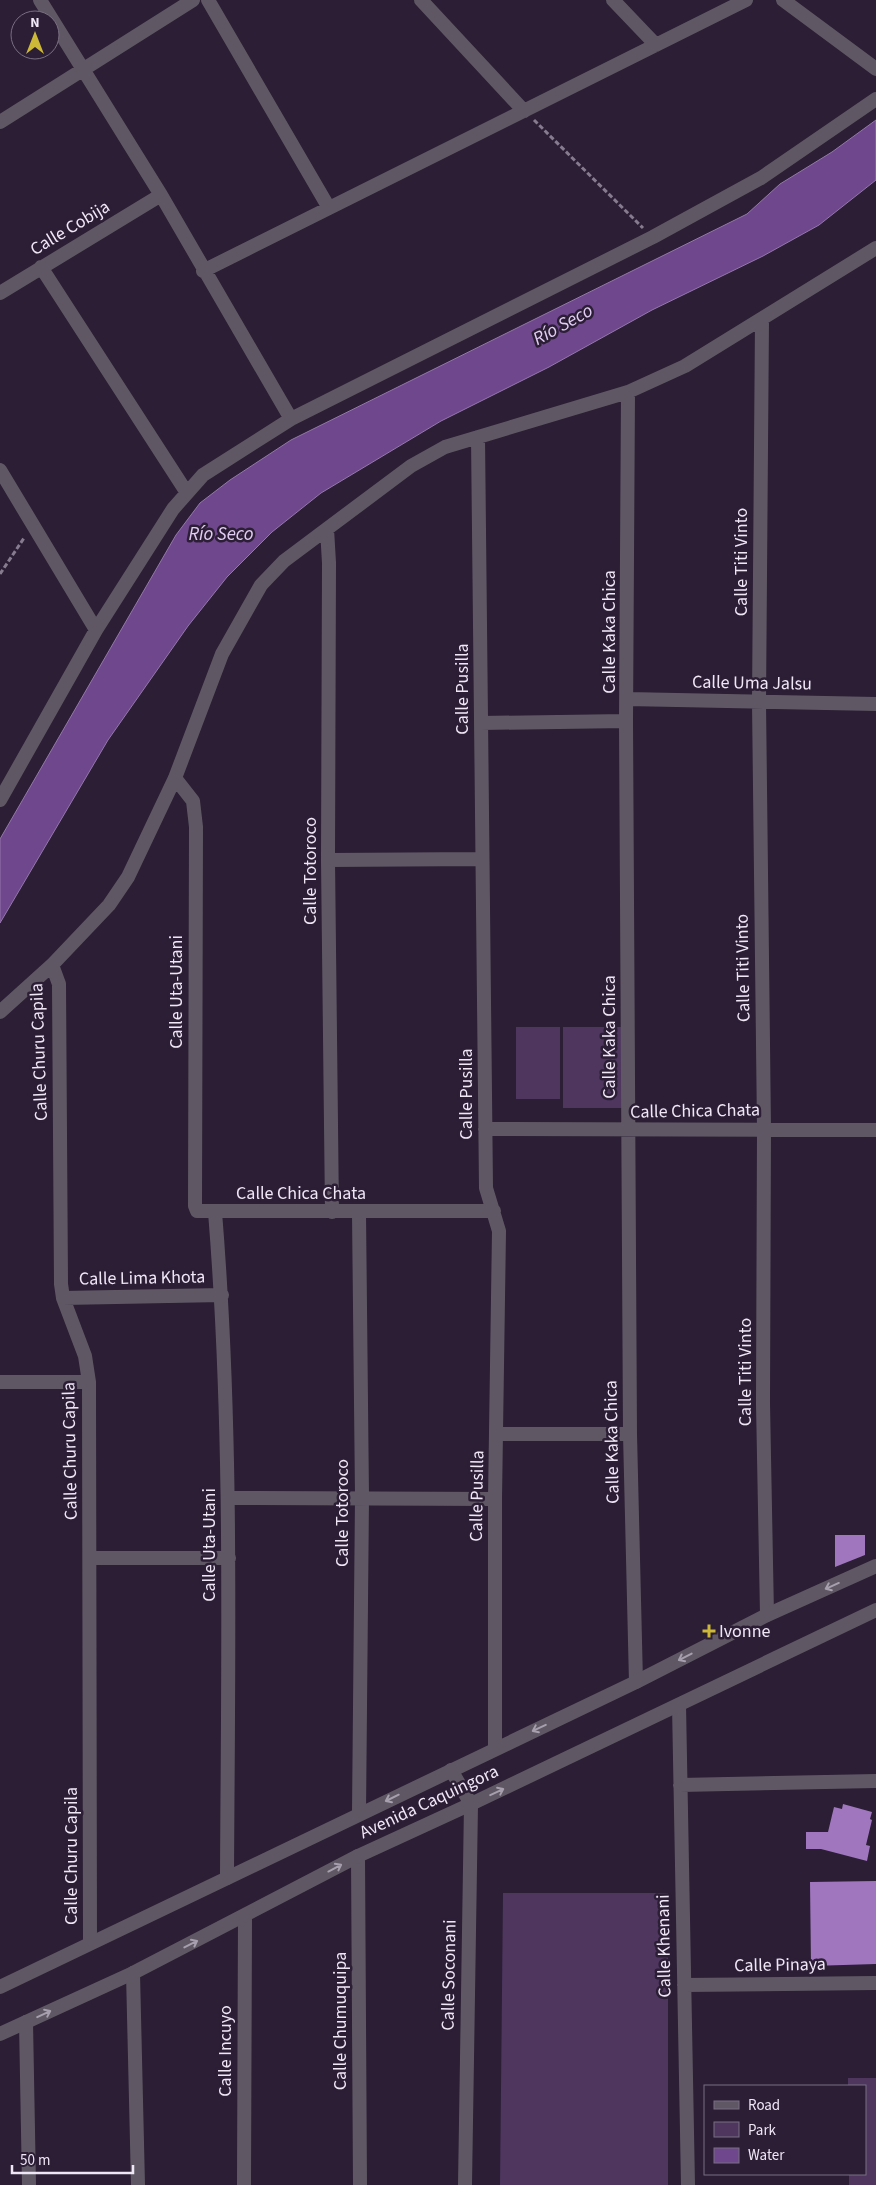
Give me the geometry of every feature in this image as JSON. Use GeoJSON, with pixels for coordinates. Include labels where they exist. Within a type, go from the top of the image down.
{"type":"FeatureCollection","features":[{"type":"Feature","properties":{"kind":"street"},"geometry":{"type":"LineString","coordinates":[[40,0],[81,69],[161,195],[203,271],[291,419]]}},
{"type":"Feature","properties":{"kind":"street"},"geometry":{"type":"LineString","coordinates":[[0,122],[81,69],[193,0]]}},
{"type":"Feature","properties":{"kind":"street"},"geometry":{"type":"LineString","coordinates":[[208,0],[329,208]]}},
{"type":"Feature","properties":{"kind":"street"},"geometry":{"type":"LineString","coordinates":[[420,0],[524,111]]}},
{"type":"Feature","properties":{"kind":"street"},"geometry":{"type":"LineString","coordinates":[[612,0],[656,45]]}},
{"type":"Feature","properties":{"kind":"street"},"geometry":{"type":"LineString","coordinates":[[203,271],[746,0]]}},
{"type":"Feature","properties":{"kind":"street"},"geometry":{"type":"LineString","coordinates":[[783,0],[876,69]]}},
{"type":"Feature","properties":{"kind":"street"},"geometry":{"type":"LineString","coordinates":[[0,800],[96,630],[173,509],[203,475],[291,419],[653,237],[762,178],[876,99]]}},
{"type":"Feature","properties":{"kind":"street","name":"Calle Cobija"},"geometry":{"type":"LineString","coordinates":[[0,293],[161,195]]}},
{"type":"Feature","properties":{"kind":"street"},"geometry":{"type":"LineString","coordinates":[[0,1012],[52,965],[109,905],[128,877],[175,778],[222,654],[261,585],[284,561],[411,466],[445,447],[628,392],[685,366],[876,248]]}},
{"type":"Feature","properties":{"kind":"street"},"geometry":{"type":"LineString","coordinates":[[41,267],[187,493]]}},
{"type":"Feature","properties":{"kind":"street","name":"Calle Titi Vinto"},"geometry":{"type":"LineString","coordinates":[[762,320],[759,702],[764,1129],[763,1403],[767,1615]]}},
{"type":"Feature","properties":{"kind":"street","name":"Calle Kaka Chica"},"geometry":{"type":"LineString","coordinates":[[628,392],[626,721],[630,1434],[636,1682]]}},
{"type":"Feature","properties":{"kind":"street","name":"Calle Pusilla"},"geometry":{"type":"LineString","coordinates":[[478,437],[486,1188],[499,1231],[495,1499],[495,1748]]}},
{"type":"Feature","properties":{"kind":"street"},"geometry":{"type":"LineString","coordinates":[[0,470],[96,630]]}},
{"type":"Feature","properties":{"kind":"street","name":"Calle Totoroco"},"geometry":{"type":"LineString","coordinates":[[327,529],[330,563],[328,860],[332,1212]]}},
{"type":"Feature","properties":{"kind":"street","name":"Calle Uma Jalsu"},"geometry":{"type":"LineString","coordinates":[[627,699],[876,704]]}},
{"type":"Feature","properties":{"kind":"street"},"geometry":{"type":"LineString","coordinates":[[481,723],[626,721]]}},
{"type":"Feature","properties":{"kind":"street","name":"Calle Uta-Utani"},"geometry":{"type":"LineString","coordinates":[[175,778],[193,800],[196,827],[195,1206],[197,1212]]}},
{"type":"Feature","properties":{"kind":"street"},"geometry":{"type":"LineString","coordinates":[[328,860],[482,859]]}},
{"type":"Feature","properties":{"kind":"street","name":"Calle Churu Capila"},"geometry":{"type":"LineString","coordinates":[[52,965],[59,984],[60,1268],[63,1298],[85,1356],[89,1382],[91,1558],[90,1943]]}},
{"type":"Feature","properties":{"kind":"street","name":"Calle Chica Chata"},"geometry":{"type":"LineString","coordinates":[[485,1129],[629,1131],[876,1130]]}},
{"type":"Feature","properties":{"kind":"street","name":"Calle Chica Chata"},"geometry":{"type":"LineString","coordinates":[[197,1212],[359,1213],[494,1211]]}},
{"type":"Feature","properties":{"kind":"street","name":"Calle Uta-Utani"},"geometry":{"type":"LineString","coordinates":[[215,1212],[222,1295],[228,1498],[227,1878]]}},
{"type":"Feature","properties":{"kind":"street","name":"Calle Totoroco"},"geometry":{"type":"LineString","coordinates":[[359,1213],[362,1497],[359,1814]]}},
{"type":"Feature","properties":{"kind":"street","name":"Calle Lima Khota"},"geometry":{"type":"LineString","coordinates":[[63,1298],[222,1295]]}},
{"type":"Feature","properties":{"kind":"street"},"geometry":{"type":"LineString","coordinates":[[0,1382],[89,1382]]}},
{"type":"Feature","properties":{"kind":"street"},"geometry":{"type":"LineString","coordinates":[[496,1434],[630,1434]]}},
{"type":"Feature","properties":{"kind":"street"},"geometry":{"type":"LineString","coordinates":[[228,1498],[362,1497],[495,1499]]}},
{"type":"Feature","properties":{"kind":"street"},"geometry":{"type":"LineString","coordinates":[[91,1558],[229,1558]]}},
{"type":"Feature","properties":{"kind":"street","name":"Avenida Caquingora"},"geometry":{"type":"LineString","coordinates":[[0,1987],[636,1682],[767,1615],[876,1566]]}},
{"type":"Feature","properties":{"kind":"street","name":"Avenida Caquingora"},"geometry":{"type":"LineString","coordinates":[[0,2034],[133,1973],[358,1856],[679,1706],[876,1610]]}},
{"type":"Feature","properties":{"kind":"street","name":"Calle Khenani"},"geometry":{"type":"LineString","coordinates":[[679,1706],[688,2185]]}},
{"type":"Feature","properties":{"kind":"street"},"geometry":{"type":"LineString","coordinates":[[451,1770],[470,1804]]}},
{"type":"Feature","properties":{"kind":"street"},"geometry":{"type":"LineString","coordinates":[[680,1785],[876,1781]]}},
{"type":"Feature","properties":{"kind":"street","name":"Calle Soconani"},"geometry":{"type":"LineString","coordinates":[[464,2185],[470,1804]]}},
{"type":"Feature","properties":{"kind":"street","name":"Calle Chumuquipa"},"geometry":{"type":"LineString","coordinates":[[358,1856],[360,2185]]}},
{"type":"Feature","properties":{"kind":"street","name":"Calle Incuyo"},"geometry":{"type":"LineString","coordinates":[[244,2185],[245,1916]]}},
{"type":"Feature","properties":{"kind":"street"},"geometry":{"type":"LineString","coordinates":[[133,1973],[138,2185]]}},
{"type":"Feature","properties":{"kind":"street","name":"Calle Pinaya"},"geometry":{"type":"LineString","coordinates":[[684,1985],[876,1983]]}},
{"type":"Feature","properties":{"kind":"street"},"geometry":{"type":"LineString","coordinates":[[26,2022],[29,2185]]}},
{"type":"Feature","properties":{"kind":"path"},"geometry":{"type":"LineString","coordinates":[[524,111],[653,237]]}},
{"type":"Feature","properties":{"kind":"path"},"geometry":{"type":"LineString","coordinates":[[0,574],[32,522]]}},
{"type":"Feature","properties":{"kind":"green space"},"geometry":{"type":"Polygon","coordinates":[[[516,1027],[560,1027],[560,1099],[516,1099],[516,1027]]]}},
{"type":"Feature","properties":{"kind":"green space"},"geometry":{"type":"Polygon","coordinates":[[[563,1027],[634,1027],[634,1108],[563,1108],[563,1027]]]}},
{"type":"Feature","properties":{"kind":"green space"},"geometry":{"type":"Polygon","coordinates":[[[503,1893],[668,1893],[668,2185],[500,2185],[503,1893]]]}},
{"type":"Feature","properties":{"kind":"green space"},"geometry":{"type":"Polygon","coordinates":[[[848,2078],[876,2078],[876,2185],[849,2185],[849,2175],[866,2175],[866,2085],[848,2085],[848,2078]]]}},
{"type":"Feature","properties":{"kind":"water","name":"Río Seco"},"geometry":{"type":"Polygon","coordinates":[[[876,120],[876,180],[819,225],[763,256],[652,310],[549,367],[441,421],[321,493],[272,532],[227,577],[188,626],[108,740],[0,923],[0,839],[176,535],[200,503],[230,480],[291,440],[747,214],[780,184],[832,152],[876,120]]]}},
{"type":"Feature","properties":{"kind":"building"},"geometry":{"type":"Polygon","coordinates":[[[835,1535],[865,1535],[865,1555],[835,1567],[835,1535]]]}},
{"type":"Feature","properties":{"kind":"building"},"geometry":{"type":"Polygon","coordinates":[[[843,1804],[872,1812],[866,1845],[870,1846],[867,1861],[821,1849],[806,1849],[806,1832],[828,1832],[834,1807],[842,1809],[843,1804]]]}},
{"type":"Feature","properties":{"kind":"building"},"geometry":{"type":"Polygon","coordinates":[[[876,1881],[876,1964],[811,1966],[810,1882],[876,1881]]]}},
{"type":"Feature","properties":{"kind":"place","name":"Ivonne"},"geometry":{"type":"Point","coordinates":[709,1631]}}]}
